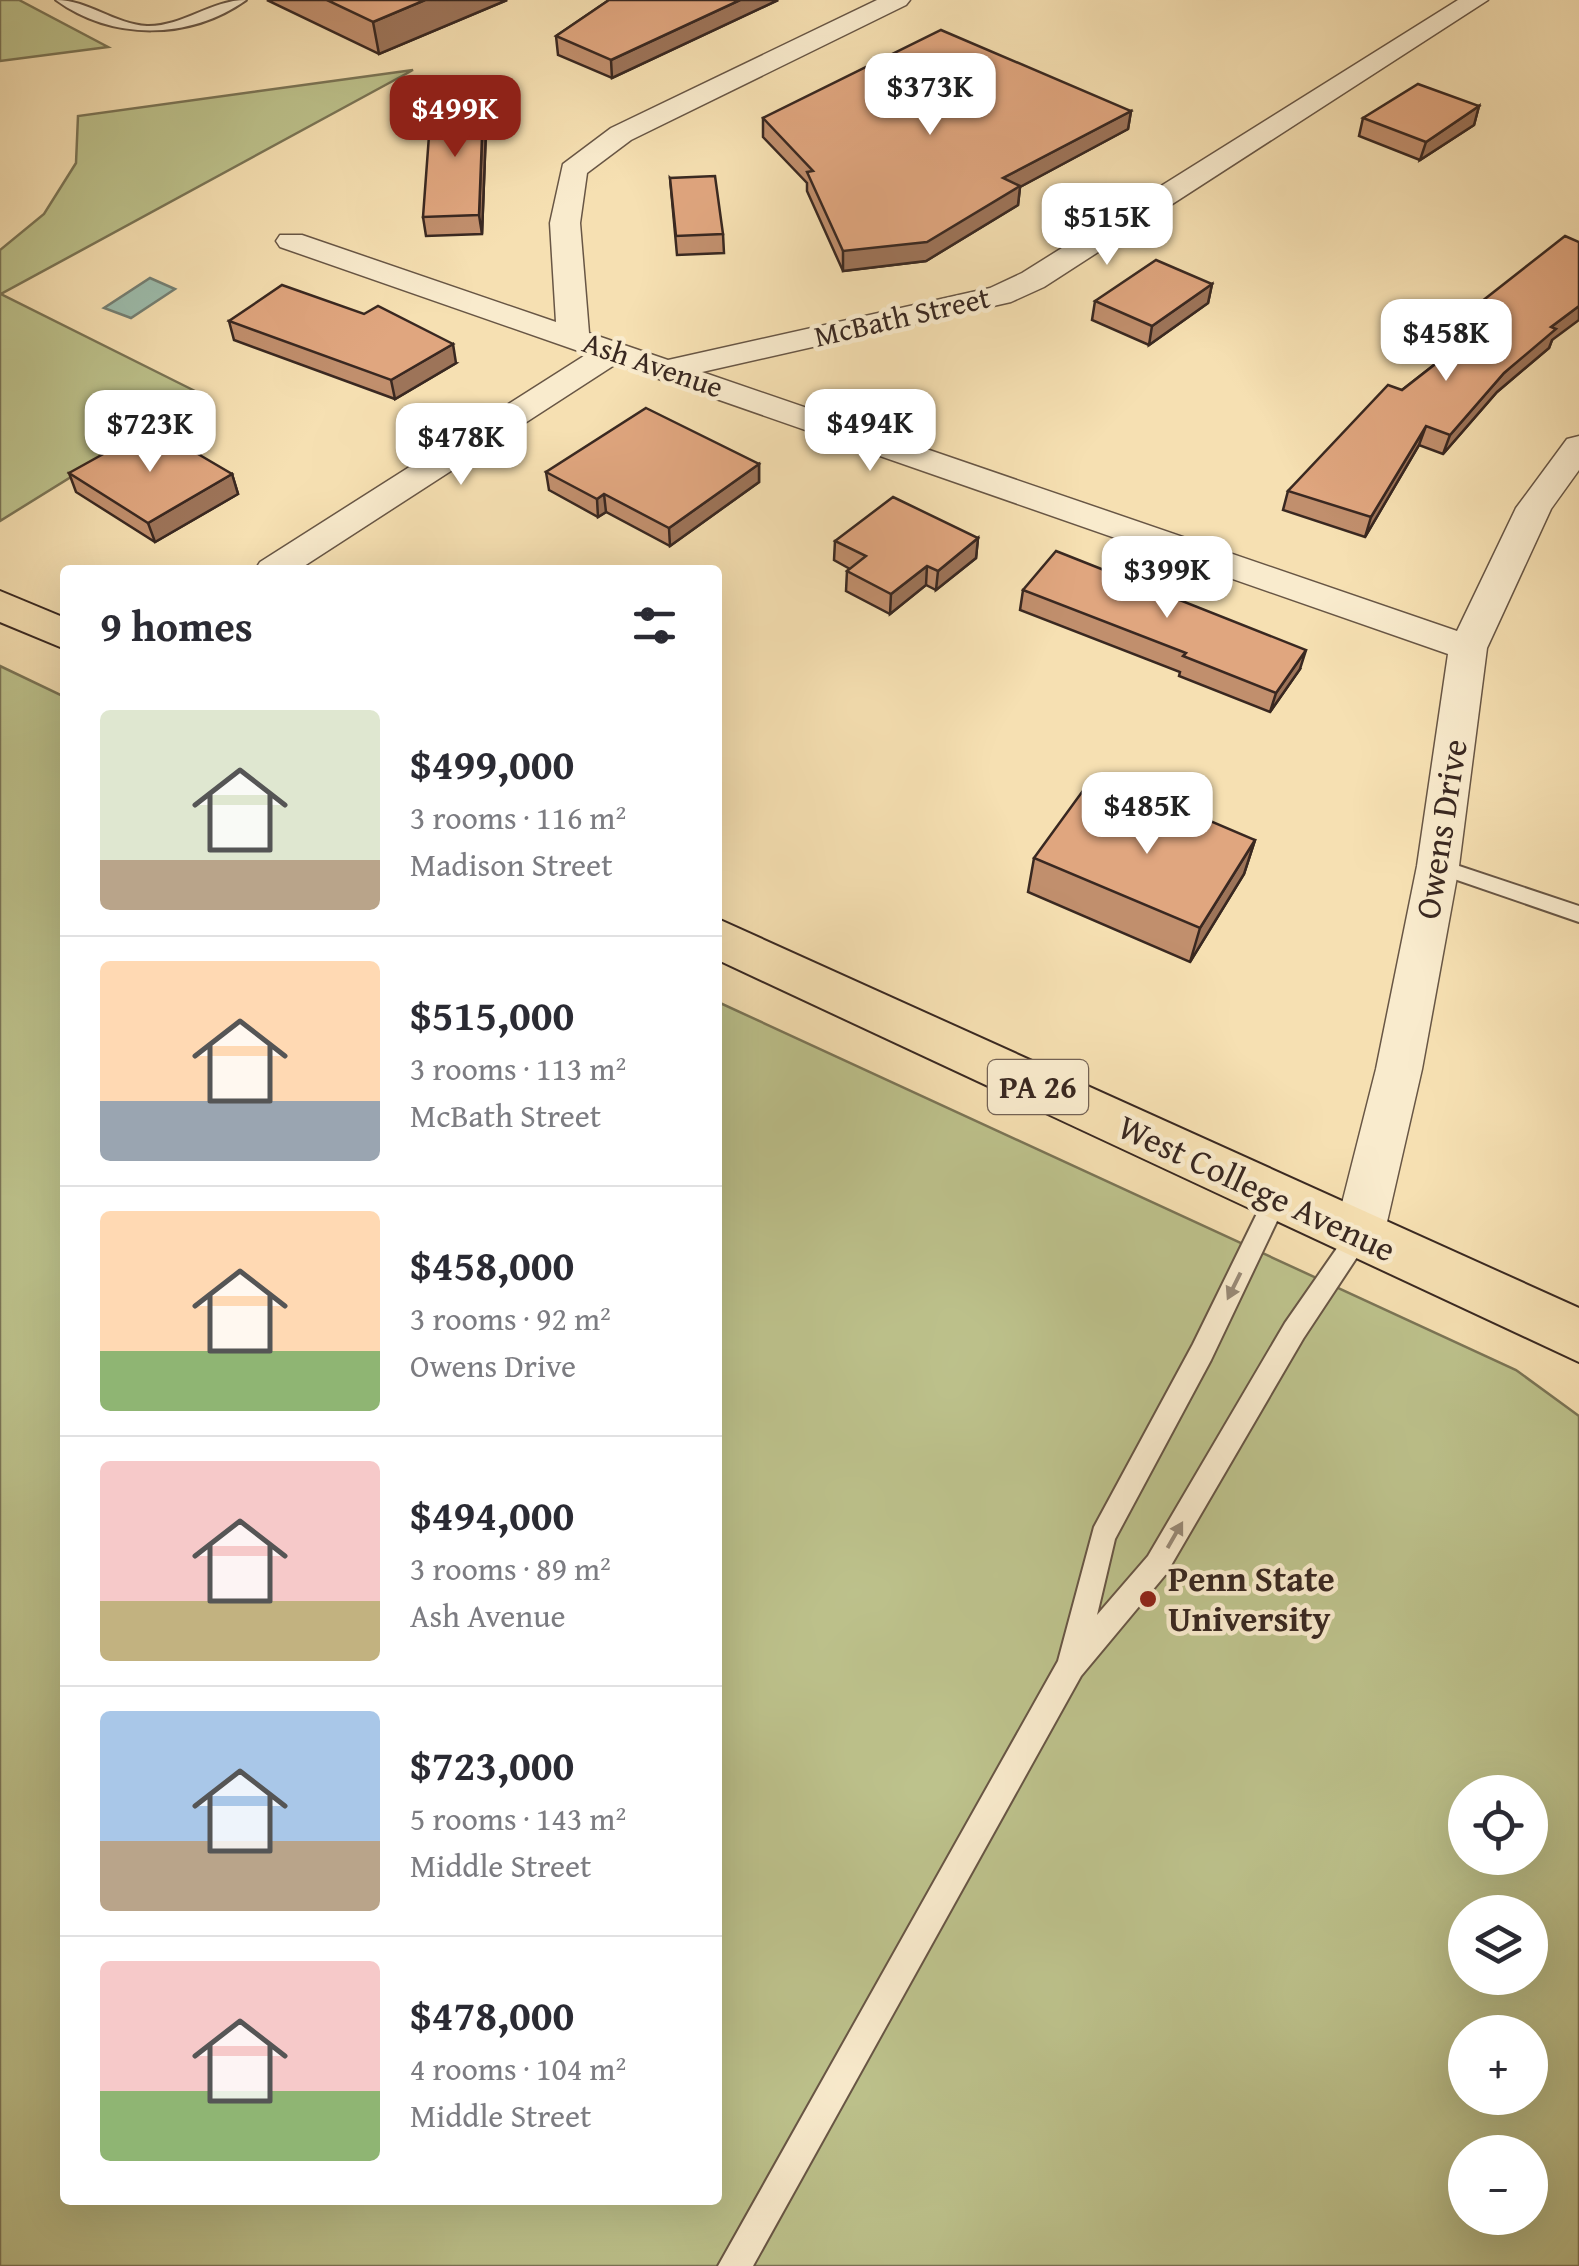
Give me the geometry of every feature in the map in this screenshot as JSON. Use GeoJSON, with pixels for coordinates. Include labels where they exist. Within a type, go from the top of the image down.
{"type":"FeatureCollection","features":[{"type":"Feature","properties":{"kind":"main road"},"geometry":{"type":"LineString","coordinates":[[0,604],[60,632]]}},
{"type":"Feature","properties":{"kind":"main road","name":"West College Avenue"},"geometry":{"type":"LineString","coordinates":[[722,940],[1579,1336]]}},
{"type":"Feature","properties":{"kind":"street"},"geometry":{"type":"LineString","coordinates":[[573,338],[565,223],[573,170],[621,134],[897,0]]}},
{"type":"Feature","properties":{"kind":"street","name":"McBath Street"},"geometry":{"type":"LineString","coordinates":[[668,370],[1000,295],[1033,280],[1475,0]]}},
{"type":"Feature","properties":{"kind":"street","name":"Ash Avenue"},"geometry":{"type":"LineString","coordinates":[[291,241],[1468,648]]}},
{"type":"Feature","properties":{"kind":"street"},"geometry":{"type":"LineString","coordinates":[[281,565],[614,352]]}},
{"type":"Feature","properties":{"kind":"street","name":"Owens Drive"},"geometry":{"type":"LineString","coordinates":[[1360,1235],[1399,1069],[1438,866],[1468,648],[1534,508],[1579,446]]}},
{"type":"Feature","properties":{"kind":"lane"},"geometry":{"type":"LineString","coordinates":[[62,0],[120,27],[149,32],[174,27],[240,0]]}},
{"type":"Feature","properties":{"kind":"lane"},"geometry":{"type":"LineString","coordinates":[[1438,866],[1579,914]]}},
{"type":"Feature","properties":{"kind":"lane"},"geometry":{"type":"LineString","coordinates":[[1071,1666],[1102,1536],[1202,1352],[1276,1198]]}},
{"type":"Feature","properties":{"kind":"lane"},"geometry":{"type":"LineString","coordinates":[[735,2266],[1071,1666],[1158,1564],[1294,1331],[1360,1235]]}},
{"type":"Feature","properties":{"kind":"green space"},"geometry":{"type":"Polygon","coordinates":[[[0,0],[19,0],[108,47],[0,61],[0,0]]]}},
{"type":"Feature","properties":{"kind":"green space"},"geometry":{"type":"Polygon","coordinates":[[[413,70],[1,294],[203,395],[0,521],[0,250],[44,214],[76,163],[78,116],[413,70]]]}},
{"type":"Feature","properties":{"kind":"green space","name":"Penn State University"},"geometry":{"type":"Polygon","coordinates":[[[0,666],[60,695],[60,2205],[722,2205],[722,1004],[1516,1370],[1579,1416],[1579,2266],[0,2266],[0,666]]]}},
{"type":"Feature","properties":{"kind":"shaded area"},"geometry":{"type":"Polygon","coordinates":[[[150,278],[175,289],[131,318],[104,308],[150,278]]]}},
{"type":"Feature","properties":{"kind":"building"},"geometry":{"type":"Polygon","coordinates":[[[327,0],[425,0],[373,22],[327,0]]]}},
{"type":"Feature","properties":{"kind":"building"},"geometry":{"type":"Polygon","coordinates":[[[609,0],[740,0],[611,60],[556,36],[609,0]]]}},
{"type":"Feature","properties":{"kind":"building"},"geometry":{"type":"Polygon","coordinates":[[[941,30],[1131,111],[1003,178],[1020,186],[927,242],[843,251],[807,172],[813,171],[763,118],[941,30]]]}},
{"type":"Feature","properties":{"kind":"building"},"geometry":{"type":"Polygon","coordinates":[[[1418,84],[1479,106],[1426,142],[1363,118],[1418,84]]]}},
{"type":"Feature","properties":{"kind":"building"},"geometry":{"type":"Polygon","coordinates":[[[484,85],[479,215],[423,217],[430,122],[484,85]]]}},
{"type":"Feature","properties":{"kind":"building"},"geometry":{"type":"Polygon","coordinates":[[[715,176],[723,234],[676,236],[670,178],[715,176]]]}},
{"type":"Feature","properties":{"kind":"building"},"geometry":{"type":"Polygon","coordinates":[[[1565,236],[1579,242],[1579,306],[1504,373],[1450,435],[1426,426],[1371,517],[1288,491],[1388,385],[1402,390],[1489,322],[1467,313],[1565,236]]]}},
{"type":"Feature","properties":{"kind":"building"},"geometry":{"type":"Polygon","coordinates":[[[1156,260],[1212,284],[1152,326],[1095,301],[1156,260]]]}},
{"type":"Feature","properties":{"kind":"building"},"geometry":{"type":"Polygon","coordinates":[[[282,285],[364,314],[378,306],[453,344],[391,380],[229,321],[282,285]]]}},
{"type":"Feature","properties":{"kind":"building"},"geometry":{"type":"Polygon","coordinates":[[[646,408],[759,464],[669,528],[604,494],[597,499],[546,472],[646,408]]]}},
{"type":"Feature","properties":{"kind":"building"},"geometry":{"type":"Polygon","coordinates":[[[152,427],[232,474],[148,523],[69,473],[152,427]]]}},
{"type":"Feature","properties":{"kind":"building"},"geometry":{"type":"Polygon","coordinates":[[[893,497],[978,538],[938,571],[927,566],[891,594],[847,571],[866,556],[835,541],[893,497]]]}},
{"type":"Feature","properties":{"kind":"building"},"geometry":{"type":"Polygon","coordinates":[[[1056,551],[1306,650],[1276,693],[1183,656],[1186,653],[1023,590],[1056,551]]]}},
{"type":"Feature","properties":{"kind":"building"},"geometry":{"type":"Polygon","coordinates":[[[1082,792],[1182,833],[1194,814],[1255,840],[1200,928],[1034,858],[1082,792]]]}},
{"type":"Feature","properties":{"kind":"place","name":"Penn State University"},"geometry":{"type":"Point","coordinates":[1148,1599]}}]}
